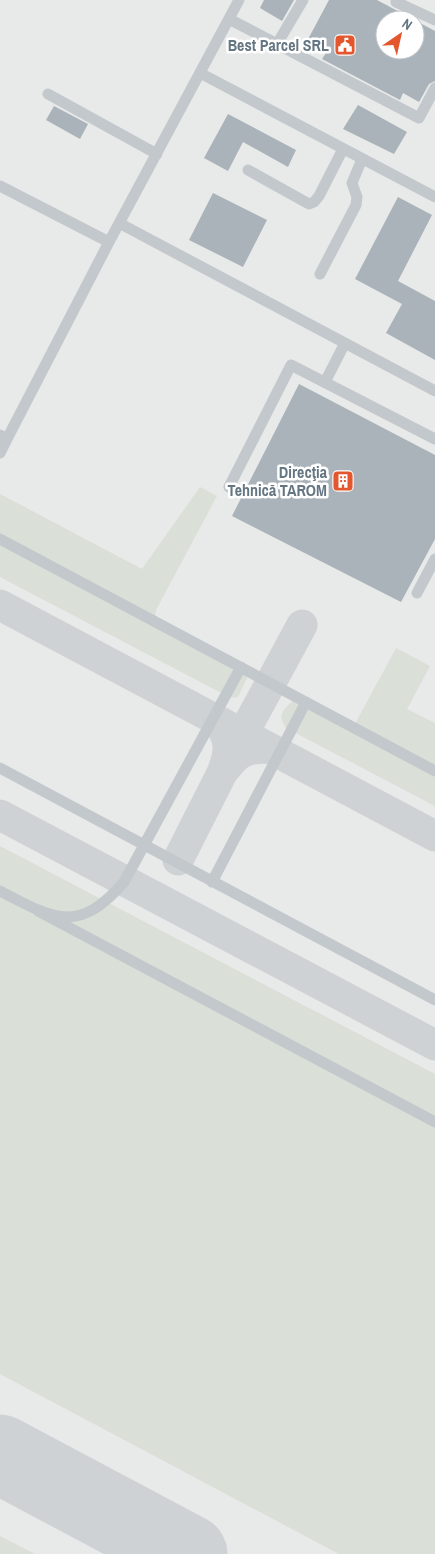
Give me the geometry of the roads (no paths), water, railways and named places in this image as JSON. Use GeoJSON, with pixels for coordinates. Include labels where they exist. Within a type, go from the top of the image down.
{"type":"FeatureCollection","features":[{"type":"Feature","properties":{"kind":"lane"},"geometry":{"type":"LineString","coordinates":[[0,453],[4,437],[239,0]]}},
{"type":"Feature","properties":{"kind":"lane"},"geometry":{"type":"LineString","coordinates":[[277,44],[303,0]]}},
{"type":"Feature","properties":{"kind":"lane"},"geometry":{"type":"LineString","coordinates":[[395,1],[435,20]]}},
{"type":"Feature","properties":{"kind":"lane"},"geometry":{"type":"LineString","coordinates":[[229,18],[419,118],[435,88]]}},
{"type":"Feature","properties":{"kind":"lane"},"geometry":{"type":"LineString","coordinates":[[200,74],[435,197]]}},
{"type":"Feature","properties":{"kind":"lane"},"geometry":{"type":"LineString","coordinates":[[48,94],[157,154]]}},
{"type":"Feature","properties":{"kind":"lane"},"geometry":{"type":"LineString","coordinates":[[248,170],[309,204],[314,202],[319,196],[343,149]]}},
{"type":"Feature","properties":{"kind":"lane"},"geometry":{"type":"LineString","coordinates":[[320,274],[356,205],[357,196],[352,183],[362,159]]}},
{"type":"Feature","properties":{"kind":"lane"},"geometry":{"type":"LineString","coordinates":[[0,186],[109,242]]}},
{"type":"Feature","properties":{"kind":"lane"},"geometry":{"type":"LineString","coordinates":[[119,223],[435,391]]}},
{"type":"Feature","properties":{"kind":"lane"},"geometry":{"type":"LineString","coordinates":[[325,382],[346,342]]}},
{"type":"Feature","properties":{"kind":"lane"},"geometry":{"type":"LineString","coordinates":[[229,486],[290,365],[435,439]]}},
{"type":"Feature","properties":{"kind":"lane"},"geometry":{"type":"LineString","coordinates":[[0,539],[435,771]]}},
{"type":"Feature","properties":{"kind":"lane"},"geometry":{"type":"LineString","coordinates":[[417,593],[435,559]]}},
{"type":"Feature","properties":{"kind":"lane"},"geometry":{"type":"LineString","coordinates":[[38,912],[63,918],[81,916],[94,910],[111,897],[124,882],[241,667]]}},
{"type":"Feature","properties":{"kind":"lane"},"geometry":{"type":"LineString","coordinates":[[212,882],[306,702]]}},
{"type":"Feature","properties":{"kind":"lane"},"geometry":{"type":"LineString","coordinates":[[0,768],[435,1000]]}},
{"type":"Feature","properties":{"kind":"lane"},"geometry":{"type":"LineString","coordinates":[[0,892],[435,1122]]}},
{"type":"Feature","properties":{"kind":"place","name":"Best Parcel SRL"},"geometry":{"type":"Point","coordinates":[345,45]}},
{"type":"Feature","properties":{"kind":"place","name":"Direcţia Tehnică TAROM"},"geometry":{"type":"Point","coordinates":[343,481]}}]}
